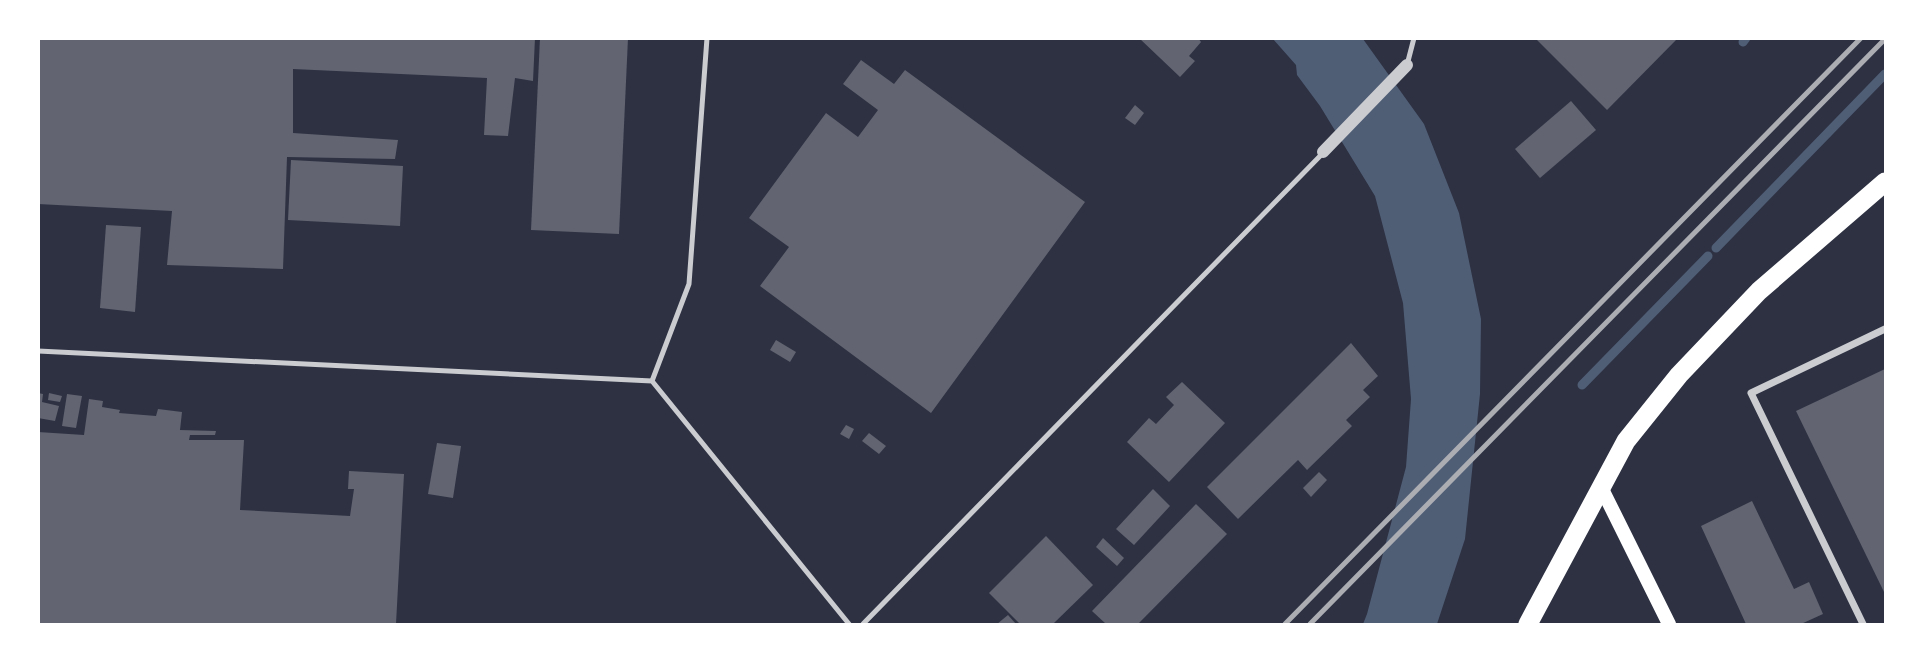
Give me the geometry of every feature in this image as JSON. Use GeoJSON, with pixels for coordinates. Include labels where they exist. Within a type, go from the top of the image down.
{"type":"FeatureCollection","features":[{"type":"Feature","properties":{"kind":"highway"},"geometry":{"type":"LineString","coordinates":[[1528,625],[1626,441],[1679,375],[1759,290],[1885,183]]}},
{"type":"Feature","properties":{"kind":"main road"},"geometry":{"type":"LineString","coordinates":[[1602,489],[1669,625]]}},
{"type":"Feature","properties":{"kind":"street"},"geometry":{"type":"LineString","coordinates":[[1323,152],[1407,65]]}},
{"type":"Feature","properties":{"kind":"street"},"geometry":{"type":"LineString","coordinates":[[1863,625],[1751,393],[1885,329]]}},
{"type":"Feature","properties":{"kind":"lane"},"geometry":{"type":"LineString","coordinates":[[652,381],[689,284],[707,38]]}},
{"type":"Feature","properties":{"kind":"lane"},"geometry":{"type":"LineString","coordinates":[[1407,65],[1414,38]]}},
{"type":"Feature","properties":{"kind":"lane"},"geometry":{"type":"LineString","coordinates":[[863,625],[1323,152]]}},
{"type":"Feature","properties":{"kind":"lane"},"geometry":{"type":"LineString","coordinates":[[38,351],[652,381],[849,625]]}},
{"type":"Feature","properties":{"kind":"water"},"geometry":{"type":"Polygon","coordinates":[[[1273,39],[1363,39],[1424,124],[1459,213],[1481,319],[1480,394],[1465,539],[1437,624],[1363,624],[1406,467],[1411,399],[1403,303],[1375,196],[1320,106],[1297,75],[1296,65],[1273,39]]]}},
{"type":"Feature","properties":{"kind":"building"},"geometry":{"type":"Polygon","coordinates":[[[38,38],[535,38],[533,81],[515,78],[508,136],[484,135],[487,78],[293,69],[293,133],[398,140],[395,159],[287,157],[283,269],[167,265],[172,211],[38,204],[38,38]]]}},
{"type":"Feature","properties":{"kind":"building"},"geometry":{"type":"Polygon","coordinates":[[[540,38],[628,38],[619,234],[531,230],[540,38]]]}},
{"type":"Feature","properties":{"kind":"building"},"geometry":{"type":"Polygon","coordinates":[[[1139,38],[1198,38],[1201,42],[1189,56],[1195,61],[1180,77],[1139,38]]]}},
{"type":"Feature","properties":{"kind":"building"},"geometry":{"type":"Polygon","coordinates":[[[1535,38],[1678,38],[1607,110],[1535,38]]]}},
{"type":"Feature","properties":{"kind":"building"},"geometry":{"type":"Polygon","coordinates":[[[861,60],[894,84],[905,70],[1085,202],[931,413],[760,286],[789,247],[749,218],[826,113],[858,137],[878,110],[843,84],[861,60]]]}},
{"type":"Feature","properties":{"kind":"building"},"geometry":{"type":"Polygon","coordinates":[[[1571,101],[1596,130],[1540,178],[1515,149],[1571,101]]]}},
{"type":"Feature","properties":{"kind":"building"},"geometry":{"type":"Polygon","coordinates":[[[1135,105],[1144,113],[1135,125],[1125,118],[1135,105]]]}},
{"type":"Feature","properties":{"kind":"building"},"geometry":{"type":"Polygon","coordinates":[[[291,160],[403,166],[400,226],[288,220],[291,160]]]}},
{"type":"Feature","properties":{"kind":"building"},"geometry":{"type":"Polygon","coordinates":[[[106,225],[141,227],[135,312],[100,308],[106,225]]]}},
{"type":"Feature","properties":{"kind":"building"},"geometry":{"type":"Polygon","coordinates":[[[776,340],[796,352],[790,362],[770,350],[776,340]]]}},
{"type":"Feature","properties":{"kind":"building"},"geometry":{"type":"Polygon","coordinates":[[[1351,343],[1378,376],[1363,390],[1370,397],[1346,420],[1352,426],[1307,470],[1298,460],[1238,519],[1207,487],[1351,343]]]}},
{"type":"Feature","properties":{"kind":"building"},"geometry":{"type":"Polygon","coordinates":[[[1885,369],[1885,594],[1796,411],[1885,369]]]}},
{"type":"Feature","properties":{"kind":"building"},"geometry":{"type":"Polygon","coordinates":[[[1182,382],[1225,423],[1169,482],[1127,442],[1149,418],[1156,424],[1174,405],[1166,397],[1182,382]]]}},
{"type":"Feature","properties":{"kind":"building"},"geometry":{"type":"Polygon","coordinates":[[[38,393],[43,394],[42,402],[59,406],[55,421],[38,418],[38,393]]]}},
{"type":"Feature","properties":{"kind":"building"},"geometry":{"type":"Polygon","coordinates":[[[49,393],[62,396],[60,402],[48,400],[49,393]]]}},
{"type":"Feature","properties":{"kind":"building"},"geometry":{"type":"Polygon","coordinates":[[[67,394],[82,396],[76,428],[62,426],[67,394]]]}},
{"type":"Feature","properties":{"kind":"building"},"geometry":{"type":"Polygon","coordinates":[[[89,399],[103,401],[102,407],[120,410],[119,413],[156,416],[158,409],[182,412],[180,430],[216,431],[215,435],[190,435],[189,440],[244,440],[240,510],[350,516],[354,489],[348,489],[349,471],[404,474],[396,624],[38,624],[38,432],[84,435],[89,399]]]}},
{"type":"Feature","properties":{"kind":"building"},"geometry":{"type":"Polygon","coordinates":[[[846,425],[854,429],[849,439],[840,434],[846,425]]]}},
{"type":"Feature","properties":{"kind":"building"},"geometry":{"type":"Polygon","coordinates":[[[869,433],[886,446],[879,454],[862,441],[869,433]]]}},
{"type":"Feature","properties":{"kind":"building"},"geometry":{"type":"Polygon","coordinates":[[[437,443],[461,446],[453,498],[428,494],[437,443]]]}},
{"type":"Feature","properties":{"kind":"building"},"geometry":{"type":"Polygon","coordinates":[[[1319,472],[1327,480],[1311,497],[1303,488],[1319,472]]]}},
{"type":"Feature","properties":{"kind":"building"},"geometry":{"type":"Polygon","coordinates":[[[1153,489],[1170,506],[1134,545],[1116,529],[1153,489]]]}},
{"type":"Feature","properties":{"kind":"building"},"geometry":{"type":"Polygon","coordinates":[[[1752,501],[1794,589],[1809,582],[1823,614],[1801,624],[1746,624],[1701,526],[1752,501]]]}},
{"type":"Feature","properties":{"kind":"building"},"geometry":{"type":"Polygon","coordinates":[[[1196,504],[1227,534],[1138,624],[1106,624],[1092,611],[1196,504]]]}},
{"type":"Feature","properties":{"kind":"building"},"geometry":{"type":"Polygon","coordinates":[[[1046,536],[1093,585],[1053,624],[1020,624],[989,593],[1046,536]]]}},
{"type":"Feature","properties":{"kind":"building"},"geometry":{"type":"Polygon","coordinates":[[[1103,538],[1124,558],[1117,566],[1096,547],[1103,538]]]}},
{"type":"Feature","properties":{"kind":"building"},"geometry":{"type":"Polygon","coordinates":[[[1008,615],[1016,624],[997,624],[1008,615]]]}},
{"type":"Feature","properties":{"kind":"waterway"},"geometry":{"type":"LineString","coordinates":[[1743,42],[1746,38]]}},
{"type":"Feature","properties":{"kind":"waterway"},"geometry":{"type":"LineString","coordinates":[[1716,248],[1885,74]]}},
{"type":"Feature","properties":{"kind":"waterway"},"geometry":{"type":"LineString","coordinates":[[1582,385],[1708,256]]}},
{"type":"Feature","properties":{"kind":"railway"},"geometry":{"type":"LineString","coordinates":[[1285,624],[1861,38]]}},
{"type":"Feature","properties":{"kind":"railway"},"geometry":{"type":"LineString","coordinates":[[1310,624],[1885,39]]}}]}
